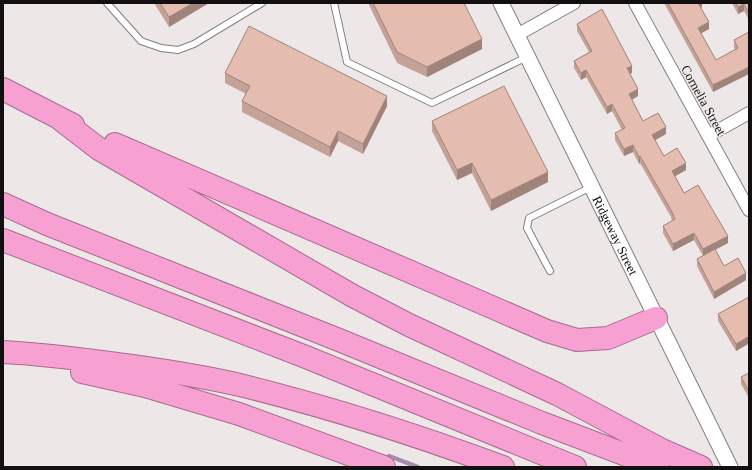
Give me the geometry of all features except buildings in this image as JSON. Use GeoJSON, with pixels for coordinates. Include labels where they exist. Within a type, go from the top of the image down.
{"type":"FeatureCollection","features":[{"type":"Feature","properties":{"kind":"highway"},"geometry":{"type":"LineString","coordinates":[[3,89],[60,119],[548,332],[576,340],[608,338],[656,318]]}},
{"type":"Feature","properties":{"kind":"highway"},"geometry":{"type":"LineString","coordinates":[[60,119],[99,149],[353,296],[409,325],[556,394],[660,459]]}},
{"type":"Feature","properties":{"kind":"highway"},"geometry":{"type":"LineString","coordinates":[[3,204],[54,227],[339,340],[542,423],[660,459],[701,467]]}},
{"type":"Feature","properties":{"kind":"highway"},"geometry":{"type":"LineString","coordinates":[[3,240],[306,357],[575,467]]}},
{"type":"Feature","properties":{"kind":"highway"},"geometry":{"type":"LineString","coordinates":[[9,352],[61,367],[145,386],[239,414],[384,467]]}},
{"type":"Feature","properties":{"kind":"highway"},"geometry":{"type":"LineString","coordinates":[[9,352],[84,359],[167,371],[239,385],[319,406],[387,427],[503,467]]}},
{"type":"Feature","properties":{"kind":"street","name":"Ridgeway Street"},"geometry":{"type":"LineString","coordinates":[[501,3],[730,467]]}},
{"type":"Feature","properties":{"kind":"street"},"geometry":{"type":"LineString","coordinates":[[517,35],[574,3]]}},
{"type":"Feature","properties":{"kind":"street","name":"Cornelia Street"},"geometry":{"type":"LineString","coordinates":[[635,3],[749,210]]}},
{"type":"Feature","properties":{"kind":"street"},"geometry":{"type":"LineString","coordinates":[[708,136],[749,113]]}},
{"type":"Feature","properties":{"kind":"lane"},"geometry":{"type":"LineString","coordinates":[[106,3],[141,41],[161,48],[178,50],[194,44],[262,3]]}},
{"type":"Feature","properties":{"kind":"lane"},"geometry":{"type":"LineString","coordinates":[[334,3],[347,62],[432,103],[527,57]]}},
{"type":"Feature","properties":{"kind":"lane"},"geometry":{"type":"LineString","coordinates":[[550,271],[527,228],[529,218],[591,187]]}},
{"type":"Feature","properties":{"kind":"waterway"},"geometry":{"type":"LineString","coordinates":[[389,456],[418,467]]}}]}
